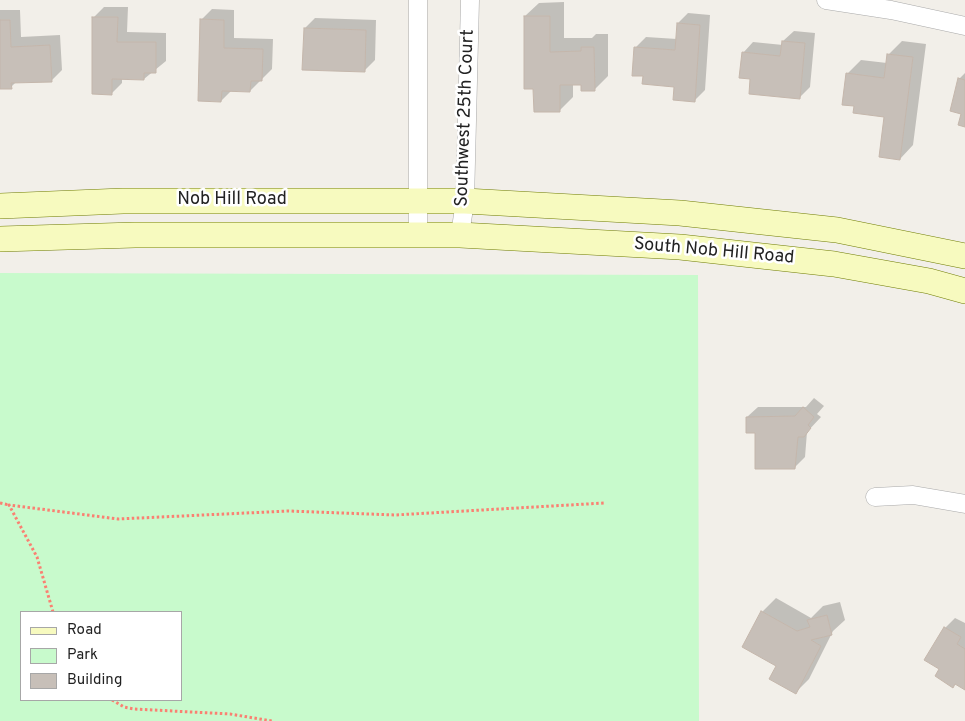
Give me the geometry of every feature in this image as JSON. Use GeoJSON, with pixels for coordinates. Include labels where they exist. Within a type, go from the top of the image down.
{"type":"FeatureCollection","features":[{"type":"Feature","properties":{"kind":"main road","name":"Nob Hill Road"},"geometry":{"type":"LineString","coordinates":[[0,206],[123,201],[465,201]]}},
{"type":"Feature","properties":{"kind":"main road","name":"South Nob Hill Road"},"geometry":{"type":"LineString","coordinates":[[465,201],[680,214],[827,229],[965,256]]}},
{"type":"Feature","properties":{"kind":"main road","name":"Nob Hill Road"},"geometry":{"type":"LineString","coordinates":[[0,239],[155,235],[460,236]]}},
{"type":"Feature","properties":{"kind":"main road","name":"South Nob Hill Road"},"geometry":{"type":"LineString","coordinates":[[460,236],[680,247],[834,264],[930,281],[965,291]]}},
{"type":"Feature","properties":{"kind":"street"},"geometry":{"type":"LineString","coordinates":[[418,0],[420,201],[418,235]]}},
{"type":"Feature","properties":{"kind":"street","name":"Southwest 25th Court"},"geometry":{"type":"LineString","coordinates":[[460,236],[465,201],[470,0]]}},
{"type":"Feature","properties":{"kind":"street"},"geometry":{"type":"LineString","coordinates":[[826,0],[892,5],[965,26]]}},
{"type":"Feature","properties":{"kind":"street"},"geometry":{"type":"LineString","coordinates":[[875,496],[914,495],[948,499],[965,504]]}},
{"type":"Feature","properties":{"kind":"path"},"geometry":{"type":"LineString","coordinates":[[0,503],[118,519],[289,511],[395,515],[604,503]]}},
{"type":"Feature","properties":{"kind":"path"},"geometry":{"type":"LineString","coordinates":[[9,504],[37,557],[53,611]]}},
{"type":"Feature","properties":{"kind":"path"},"geometry":{"type":"LineString","coordinates":[[114,701],[124,707],[134,709],[230,714],[272,721]]}},
{"type":"Feature","properties":{"kind":"green space"},"geometry":{"type":"Polygon","coordinates":[[[0,273],[698,275],[699,721],[0,721],[0,273]]]}},
{"type":"Feature","properties":{"kind":"building"},"geometry":{"type":"Polygon","coordinates":[[[524,16],[550,16],[550,52],[581,51],[581,47],[594,47],[595,91],[581,91],[581,85],[560,85],[560,112],[534,112],[533,89],[524,89],[524,16]]]}},
{"type":"Feature","properties":{"kind":"building"},"geometry":{"type":"Polygon","coordinates":[[[92,17],[118,17],[117,42],[156,42],[156,73],[144,73],[144,80],[112,79],[112,95],[92,94],[92,17]]]}},
{"type":"Feature","properties":{"kind":"building"},"geometry":{"type":"Polygon","coordinates":[[[200,19],[224,20],[224,48],[263,49],[262,81],[251,81],[250,92],[222,91],[221,102],[198,101],[200,19]]]}},
{"type":"Feature","properties":{"kind":"building"},"geometry":{"type":"Polygon","coordinates":[[[0,20],[10,20],[11,47],[50,45],[52,82],[11,83],[12,89],[0,89],[0,20]]]}},
{"type":"Feature","properties":{"kind":"building"},"geometry":{"type":"Polygon","coordinates":[[[677,23],[700,25],[695,102],[673,100],[674,87],[642,84],[643,76],[632,76],[634,47],[675,50],[677,23]]]}},
{"type":"Feature","properties":{"kind":"building"},"geometry":{"type":"Polygon","coordinates":[[[304,28],[366,30],[365,72],[302,70],[304,28]]]}},
{"type":"Feature","properties":{"kind":"building"},"geometry":{"type":"Polygon","coordinates":[[[782,41],[805,43],[800,99],[749,94],[750,79],[739,78],[742,52],[780,56],[782,41]]]}},
{"type":"Feature","properties":{"kind":"building"},"geometry":{"type":"Polygon","coordinates":[[[887,54],[913,57],[900,160],[879,157],[884,117],[853,113],[854,106],[842,105],[846,73],[884,78],[887,54]]]}},
{"type":"Feature","properties":{"kind":"building"},"geometry":{"type":"Polygon","coordinates":[[[958,78],[965,80],[965,127],[958,125],[961,114],[950,111],[958,78]]]}},
{"type":"Feature","properties":{"kind":"building"},"geometry":{"type":"Polygon","coordinates":[[[803,407],[814,417],[808,425],[811,428],[804,437],[798,437],[795,469],[755,469],[755,433],[746,433],[746,417],[795,416],[803,407]]]}},
{"type":"Feature","properties":{"kind":"building"},"geometry":{"type":"Polygon","coordinates":[[[761,611],[797,631],[810,627],[807,620],[827,615],[832,635],[811,640],[821,646],[796,694],[769,679],[776,666],[742,647],[761,611]]]}},
{"type":"Feature","properties":{"kind":"building"},"geometry":{"type":"Polygon","coordinates":[[[944,627],[961,637],[957,644],[965,649],[965,690],[955,684],[953,688],[935,676],[939,669],[924,660],[944,627]]]}}]}
